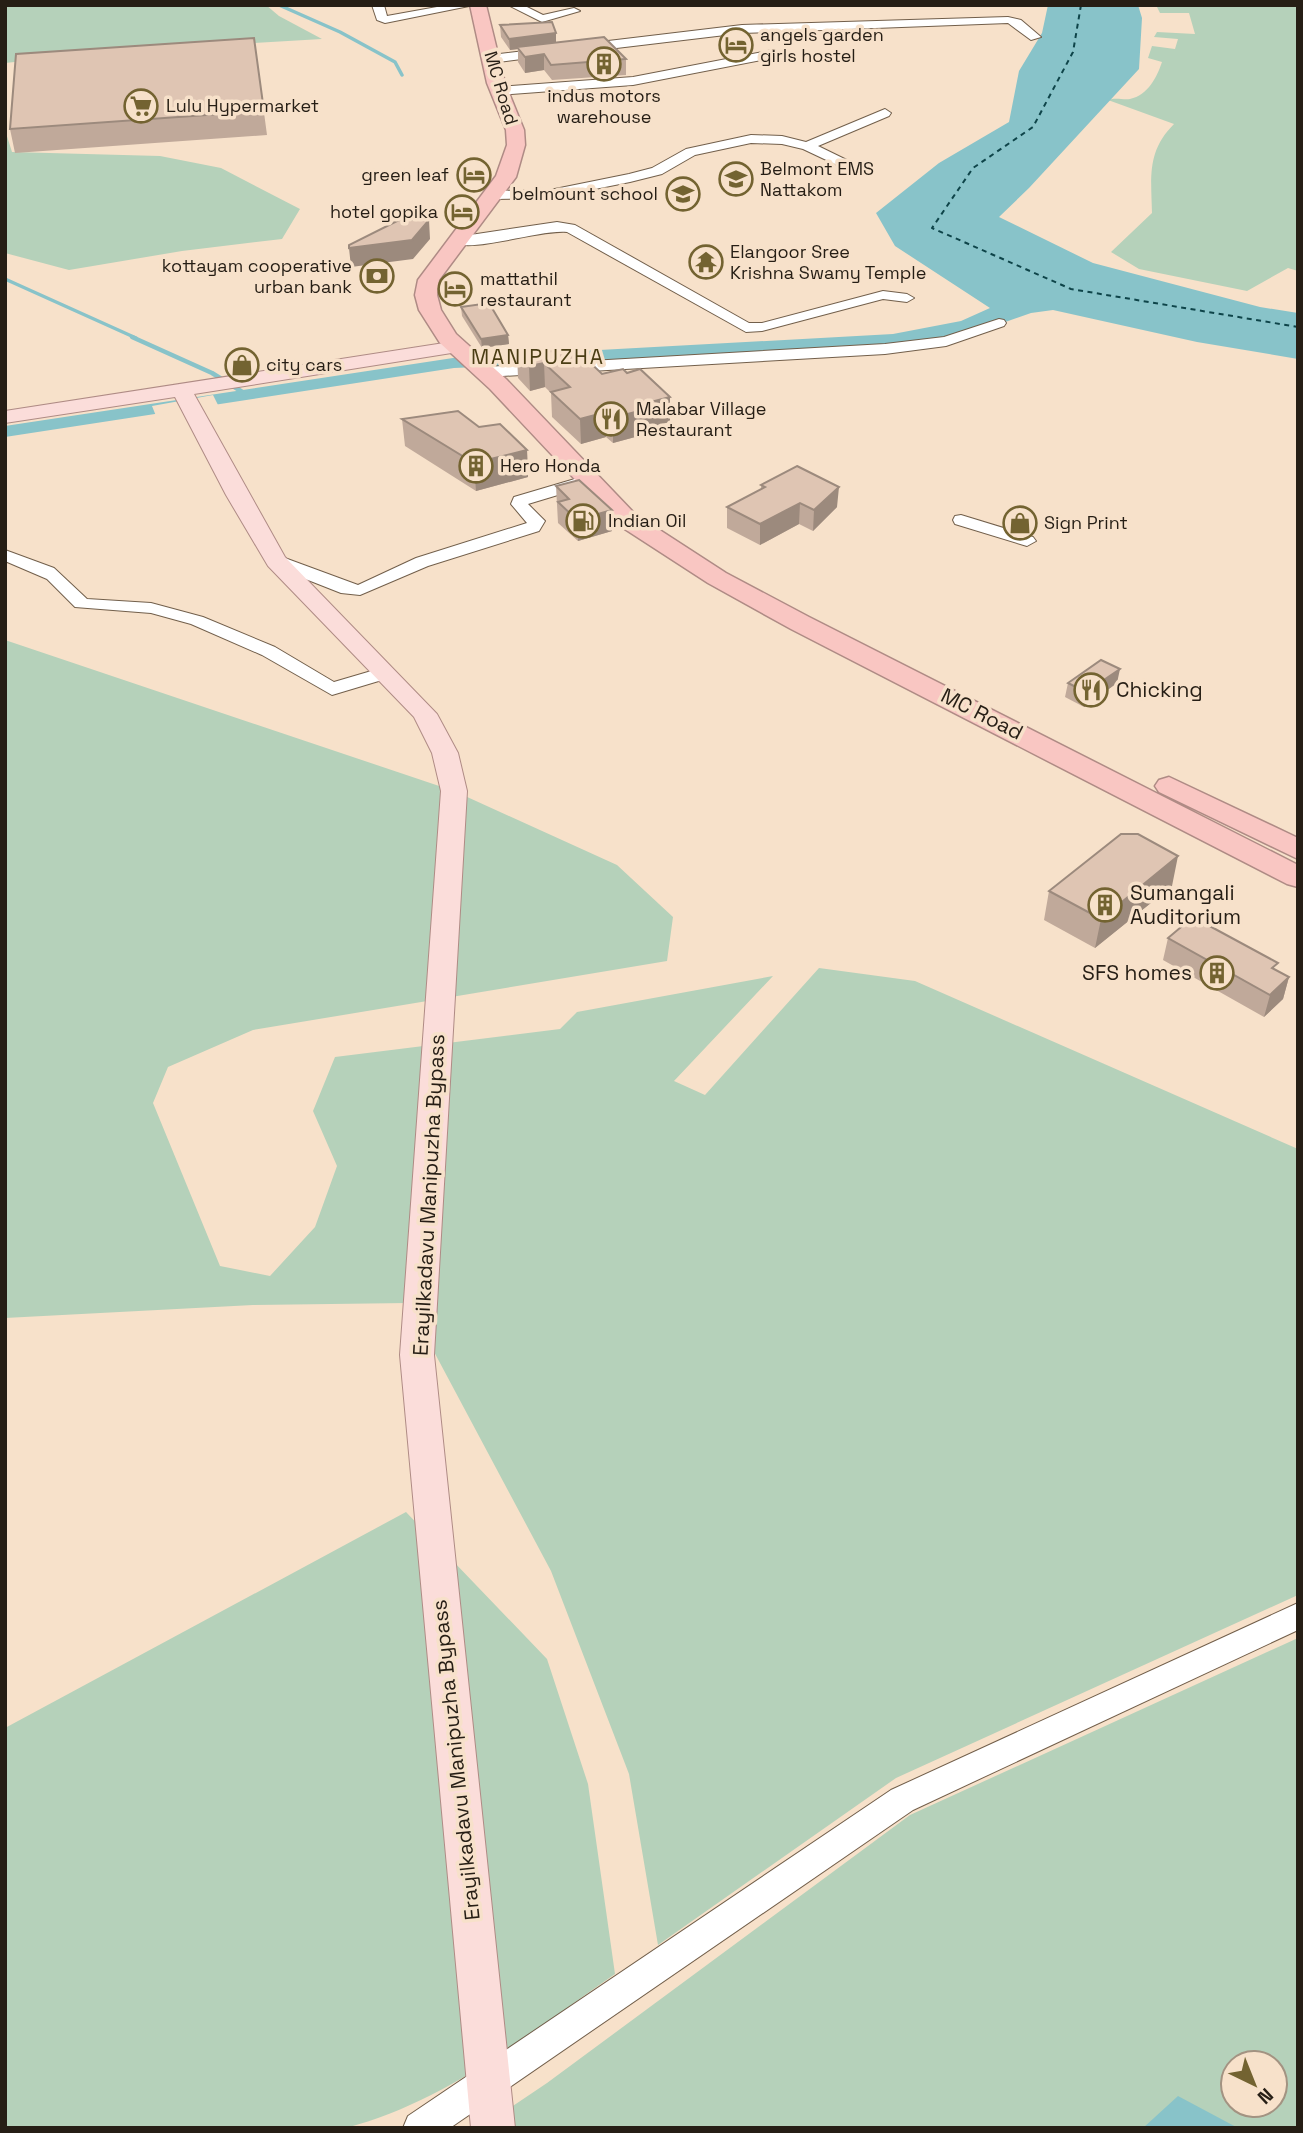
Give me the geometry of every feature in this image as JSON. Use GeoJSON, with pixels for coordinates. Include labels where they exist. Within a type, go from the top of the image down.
{"type":"FeatureCollection","features":[{"type":"Feature","properties":{"kind":"highway","name":"MC Road"},"geometry":{"type":"LineString","coordinates":[[478,5],[499,91],[516,137],[506,177],[429,280],[426,295],[430,310],[457,347],[481,368],[626,519],[668,548],[800,623],[1298,877]]}},
{"type":"Feature","properties":{"kind":"highway","name":"MC Road"},"geometry":{"type":"LineString","coordinates":[[668,548],[792,602],[1298,850]]}},
{"type":"Feature","properties":{"kind":"main road"},"geometry":{"type":"LineString","coordinates":[[5,417],[457,347]]}},
{"type":"Feature","properties":{"kind":"main road","name":"Erayilkadavu Manipuzha Bypass"},"geometry":{"type":"LineString","coordinates":[[182,391],[237,495],[276,561],[425,714],[445,754],[454,791],[417,1355],[493,2128]]}},
{"type":"Feature","properties":{"kind":"street"},"geometry":{"type":"LineString","coordinates":[[378,5],[381,19],[387,20],[468,5]]}},
{"type":"Feature","properties":{"kind":"street"},"geometry":{"type":"LineString","coordinates":[[514,5],[542,19],[574,11]]}},
{"type":"Feature","properties":{"kind":"street"},"geometry":{"type":"LineString","coordinates":[[574,49],[734,30],[1008,20],[1020,24],[1035,37]]}},
{"type":"Feature","properties":{"kind":"street"},"geometry":{"type":"LineString","coordinates":[[492,59],[560,51]]}},
{"type":"Feature","properties":{"kind":"street"},"geometry":{"type":"LineString","coordinates":[[499,91],[633,81],[773,54]]}},
{"type":"Feature","properties":{"kind":"street"},"geometry":{"type":"LineString","coordinates":[[807,146],[885,113]]}},
{"type":"Feature","properties":{"kind":"street"},"geometry":{"type":"LineString","coordinates":[[493,195],[550,194],[592,186],[657,171],[691,152],[751,139],[782,140],[807,146],[856,170]]}},
{"type":"Feature","properties":{"kind":"street"},"geometry":{"type":"LineString","coordinates":[[457,241],[491,240],[557,226],[570,228],[746,328],[762,327],[883,295],[907,298]]}},
{"type":"Feature","properties":{"kind":"street"},"geometry":{"type":"LineString","coordinates":[[481,368],[885,349],[946,341],[999,323]]}},
{"type":"Feature","properties":{"kind":"street"},"geometry":{"type":"LineString","coordinates":[[276,561],[347,589],[360,590],[422,562],[533,527],[537,521],[519,504],[520,501],[588,480]]}},
{"type":"Feature","properties":{"kind":"street"},"geometry":{"type":"LineString","coordinates":[[961,520],[1027,541]]}},
{"type":"Feature","properties":{"kind":"street"},"geometry":{"type":"LineString","coordinates":[[5,555],[58,578],[70,595],[82,603],[134,605],[162,610],[243,639],[302,668],[332,689],[385,673]]}},
{"type":"Feature","properties":{"kind":"street"},"geometry":{"type":"LineString","coordinates":[[420,2128],[902,1800],[1298,1616]]}},
{"type":"Feature","properties":{"kind":"green space"},"geometry":{"type":"Polygon","coordinates":[[[5,5],[266,5],[279,16],[322,39],[118,51],[5,63],[5,5]]]}},
{"type":"Feature","properties":{"kind":"green space"},"geometry":{"type":"Polygon","coordinates":[[[1298,5],[1298,271],[1288,268],[1247,291],[1139,269],[1111,252],[1152,213],[1152,165],[1159,144],[1174,124],[1108,100],[1136,97],[1151,85],[1162,62],[1148,58],[1152,46],[1175,49],[1178,39],[1154,37],[1157,32],[1195,34],[1189,13],[1160,13],[1157,7],[1298,5]]]}},
{"type":"Feature","properties":{"kind":"green space"},"geometry":{"type":"Polygon","coordinates":[[[5,130],[12,152],[160,156],[221,168],[300,209],[282,239],[182,251],[69,270],[5,253],[5,130]]]}},
{"type":"Feature","properties":{"kind":"green space"},"geometry":{"type":"Polygon","coordinates":[[[5,640],[454,791],[617,865],[673,917],[667,961],[253,1030],[168,1067],[153,1103],[220,1266],[270,1276],[315,1227],[337,1166],[313,1111],[335,1057],[560,1029],[577,1012],[773,976],[674,1081],[705,1095],[819,968],[915,981],[1298,1149],[1298,1595],[896,1778],[658,1945],[629,1774],[551,1571],[408,1303],[253,1305],[5,1318],[5,640]]]}},
{"type":"Feature","properties":{"kind":"green space"},"geometry":{"type":"Polygon","coordinates":[[[406,1512],[547,1659],[588,1784],[615,1974],[520,2041],[453,2083],[419,2101],[346,2128],[5,2128],[5,1728],[406,1512]]]}},
{"type":"Feature","properties":{"kind":"green space"},"geometry":{"type":"Polygon","coordinates":[[[1298,1638],[1298,2128],[480,2128],[547,2083],[910,1815],[1298,1638]]]}},
{"type":"Feature","properties":{"kind":"water"},"geometry":{"type":"Polygon","coordinates":[[[1048,5],[1138,5],[1142,18],[1139,69],[999,217],[1093,263],[1260,307],[1298,313],[1298,359],[1197,342],[1053,310],[1031,313],[966,336],[845,350],[454,368],[5,437],[5,426],[453,358],[893,334],[961,321],[990,308],[895,246],[876,213],[939,163],[1009,122],[1019,71],[1042,33],[1048,5]]]}},
{"type":"Feature","properties":{"kind":"water"},"geometry":{"type":"Polygon","coordinates":[[[1178,2096],[1238,2128],[1143,2128],[1178,2096]]]}},
{"type":"Feature","properties":{"kind":"pier"},"geometry":{"type":"Polygon","coordinates":[[[213,395],[218,405],[156,416],[152,406],[213,395]]]}},
{"type":"Feature","properties":{"kind":"building"},"geometry":{"type":"Polygon","coordinates":[[[552,22],[556,33],[509,39],[500,25],[552,22]]]}},
{"type":"Feature","properties":{"kind":"building"},"geometry":{"type":"Polygon","coordinates":[[[604,37],[626,59],[551,65],[544,54],[525,57],[517,47],[604,37]]]}},
{"type":"Feature","properties":{"kind":"building","name":"Lulu Hypermarket"},"geometry":{"type":"Polygon","coordinates":[[[254,38],[264,111],[10,129],[16,54],[254,38]]]}},
{"type":"Feature","properties":{"kind":"building"},"geometry":{"type":"Polygon","coordinates":[[[399,220],[429,220],[412,240],[349,248],[349,245],[399,220]]]}},
{"type":"Feature","properties":{"kind":"building"},"geometry":{"type":"Polygon","coordinates":[[[489,303],[508,335],[481,339],[461,307],[489,303]]]}},
{"type":"Feature","properties":{"kind":"building"},"geometry":{"type":"Polygon","coordinates":[[[577,350],[602,374],[623,369],[627,373],[640,369],[670,397],[655,401],[661,405],[613,418],[606,412],[580,419],[551,392],[570,387],[544,363],[529,366],[517,353],[577,350]]]}},
{"type":"Feature","properties":{"kind":"building"},"geometry":{"type":"Polygon","coordinates":[[[458,411],[479,427],[500,424],[527,450],[474,463],[402,419],[458,411]]]}},
{"type":"Feature","properties":{"kind":"building"},"geometry":{"type":"Polygon","coordinates":[[[797,466],[839,487],[814,510],[800,503],[760,524],[727,507],[765,487],[761,485],[797,466]]]}},
{"type":"Feature","properties":{"kind":"building"},"geometry":{"type":"Polygon","coordinates":[[[579,480],[612,510],[577,520],[558,502],[569,499],[556,486],[579,480]]]}},
{"type":"Feature","properties":{"kind":"building"},"geometry":{"type":"Polygon","coordinates":[[[1101,660],[1120,669],[1086,692],[1068,683],[1101,660]]]}},
{"type":"Feature","properties":{"kind":"building"},"geometry":{"type":"Polygon","coordinates":[[[1121,834],[1138,834],[1178,856],[1101,919],[1049,891],[1121,834]]]}},
{"type":"Feature","properties":{"kind":"building"},"geometry":{"type":"Polygon","coordinates":[[[1193,917],[1278,963],[1272,968],[1289,977],[1270,995],[1168,938],[1193,917]]]}},
{"type":"Feature","properties":{"kind":"waterway"},"geometry":{"type":"LineString","coordinates":[[279,5],[340,32],[395,62],[402,75]]}},
{"type":"Feature","properties":{"kind":"waterway"},"geometry":{"type":"LineString","coordinates":[[5,279],[136,338]]}},
{"type":"Feature","properties":{"kind":"waterway"},"geometry":{"type":"LineString","coordinates":[[132,337],[212,373],[244,393]]}},
{"type":"Feature","properties":{"kind":"ferry route"},"geometry":{"type":"LineString","coordinates":[[1081,5],[1073,52],[1033,127],[973,168],[932,228],[1071,289],[1298,327]]}},
{"type":"Feature","properties":{"kind":"place","name":"angels garden girls hostel"},"geometry":{"type":"Point","coordinates":[736,45]}},
{"type":"Feature","properties":{"kind":"place","name":"indus motors warehouse"},"geometry":{"type":"Point","coordinates":[604,64]}},
{"type":"Feature","properties":{"kind":"place","name":"Lulu Hypermarket"},"geometry":{"type":"Point","coordinates":[141,106]}},
{"type":"Feature","properties":{"kind":"place","name":"green leaf"},"geometry":{"type":"Point","coordinates":[474,175]}},
{"type":"Feature","properties":{"kind":"place","name":"Belmont EMS Nattakom"},"geometry":{"type":"Point","coordinates":[736,179]}},
{"type":"Feature","properties":{"kind":"place","name":"belmount school"},"geometry":{"type":"Point","coordinates":[683,194]}},
{"type":"Feature","properties":{"kind":"place","name":"hotel gopika"},"geometry":{"type":"Point","coordinates":[462,212]}},
{"type":"Feature","properties":{"kind":"place","name":"Elangoor Sree Krishna Swamy Temple"},"geometry":{"type":"Point","coordinates":[706,262]}},
{"type":"Feature","properties":{"kind":"place","name":"kottayam cooperative urban bank"},"geometry":{"type":"Point","coordinates":[377,276]}},
{"type":"Feature","properties":{"kind":"place","name":"mattathil restaurant"},"geometry":{"type":"Point","coordinates":[455,289]}},
{"type":"Feature","properties":{"kind":"place","name":"city cars"},"geometry":{"type":"Point","coordinates":[242,365]}},
{"type":"Feature","properties":{"kind":"place","name":"Malabar Village Restaurant"},"geometry":{"type":"Point","coordinates":[611,419]}},
{"type":"Feature","properties":{"kind":"place","name":"Hero Honda"},"geometry":{"type":"Point","coordinates":[476,466]}},
{"type":"Feature","properties":{"kind":"place","name":"Indian Oil"},"geometry":{"type":"Point","coordinates":[583,521]}},
{"type":"Feature","properties":{"kind":"place","name":"Sign Print"},"geometry":{"type":"Point","coordinates":[1020,523]}},
{"type":"Feature","properties":{"kind":"place","name":"Chicking"},"geometry":{"type":"Point","coordinates":[1091,690]}},
{"type":"Feature","properties":{"kind":"place","name":"Sumangali Auditorium"},"geometry":{"type":"Point","coordinates":[1105,905]}},
{"type":"Feature","properties":{"kind":"place","name":"SFS homes"},"geometry":{"type":"Point","coordinates":[1217,973]}},
{"type":"Feature","properties":{"kind":"district","name":"MANIPUZHA"},"geometry":{"type":"Point","coordinates":[538,357]}}]}
